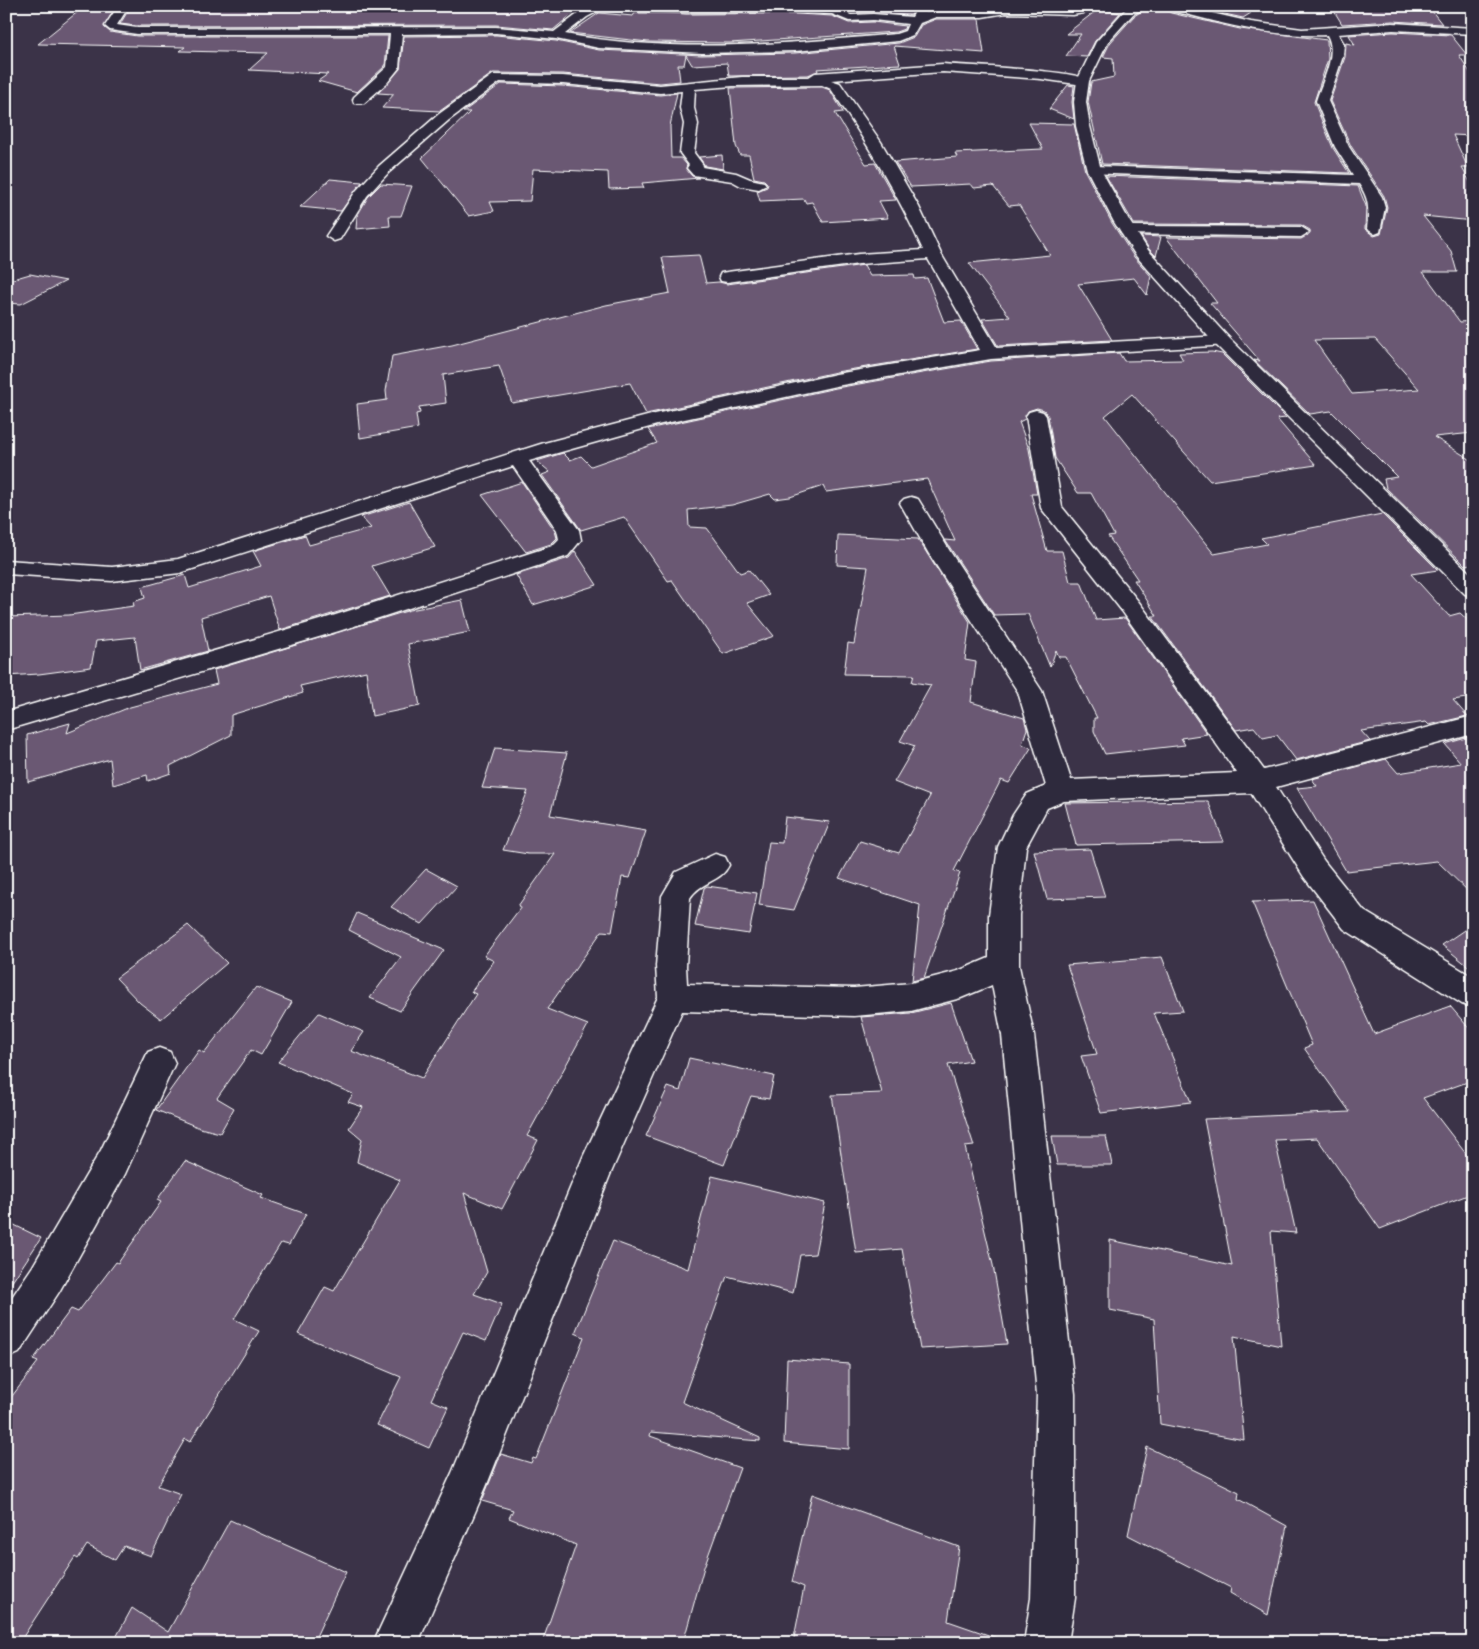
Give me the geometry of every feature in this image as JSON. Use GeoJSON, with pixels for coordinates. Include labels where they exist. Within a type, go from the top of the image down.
{"type":"FeatureCollection","features":[{"type":"Feature","properties":{"kind":"street"},"geometry":{"type":"LineString","coordinates":[[124,6],[112,22],[111,26],[114,28],[138,30],[496,30],[556,36],[599,44],[702,50],[795,47],[904,36],[909,33],[924,6]]}},
{"type":"Feature","properties":{"kind":"street"},"geometry":{"type":"LineString","coordinates":[[556,36],[583,15],[601,6]]}},
{"type":"Feature","properties":{"kind":"street"},"geometry":{"type":"LineString","coordinates":[[610,6],[834,11],[849,18],[873,17],[914,21],[935,14],[982,14],[1006,10],[1073,12],[1114,8],[1111,30],[1102,42],[1083,81],[1080,102],[1082,126],[1094,170],[1128,231],[1142,253],[1222,341],[1473,589]]}},
{"type":"Feature","properties":{"kind":"street"},"geometry":{"type":"LineString","coordinates":[[1167,6],[1256,26],[1331,33],[1366,28],[1405,27],[1471,33]]}},
{"type":"Feature","properties":{"kind":"street"},"geometry":{"type":"LineString","coordinates":[[770,9],[773,23]]}},
{"type":"Feature","properties":{"kind":"street"},"geometry":{"type":"LineString","coordinates":[[359,100],[383,80],[393,68],[396,57],[396,30]]}},
{"type":"Feature","properties":{"kind":"street"},"geometry":{"type":"LineString","coordinates":[[1331,33],[1338,44],[1337,56],[1322,101],[1342,147],[1375,197],[1377,207],[1375,229]]}},
{"type":"Feature","properties":{"kind":"street"},"geometry":{"type":"LineString","coordinates":[[781,34],[795,47]]}},
{"type":"Feature","properties":{"kind":"street"},"geometry":{"type":"LineString","coordinates":[[587,56],[599,44]]}},
{"type":"Feature","properties":{"kind":"street"},"geometry":{"type":"LineString","coordinates":[[563,80],[575,68]]}},
{"type":"Feature","properties":{"kind":"street"},"geometry":{"type":"LineString","coordinates":[[334,236],[361,194],[384,169],[444,117],[493,80],[504,77],[563,80],[640,88],[689,88],[725,82],[836,81],[943,68],[1041,75],[1083,81]]}},
{"type":"Feature","properties":{"kind":"street"},"geometry":{"type":"LineString","coordinates":[[836,81],[911,207],[933,254],[991,354]]}},
{"type":"Feature","properties":{"kind":"street"},"geometry":{"type":"LineString","coordinates":[[689,88],[687,108],[690,124],[687,153],[696,165],[694,168],[698,172],[736,177],[746,183],[759,185]]}},
{"type":"Feature","properties":{"kind":"street"},"geometry":{"type":"LineString","coordinates":[[1094,170],[1364,180]]}},
{"type":"Feature","properties":{"kind":"street"},"geometry":{"type":"LineString","coordinates":[[1128,231],[1301,232]]}},
{"type":"Feature","properties":{"kind":"street"},"geometry":{"type":"LineString","coordinates":[[727,277],[859,259],[933,254]]}},
{"type":"Feature","properties":{"kind":"street"},"geometry":{"type":"LineString","coordinates":[[6,567],[112,574],[180,566],[552,447],[665,418],[836,380],[991,354],[1222,341]]}},
{"type":"Feature","properties":{"kind":"street"},"geometry":{"type":"LineString","coordinates":[[1036,416],[1052,508],[1130,606],[1258,782],[1314,869],[1354,920],[1473,994]]}},
{"type":"Feature","properties":{"kind":"street"},"geometry":{"type":"LineString","coordinates":[[6,721],[331,625],[560,551],[570,540],[568,530],[518,459]]}},
{"type":"Feature","properties":{"kind":"street"},"geometry":{"type":"LineString","coordinates":[[911,503],[940,554],[1030,691],[1061,791]]}},
{"type":"Feature","properties":{"kind":"street"},"geometry":{"type":"LineString","coordinates":[[1046,1643],[1052,1598],[1056,1394],[1018,1035],[1004,966],[1004,915],[1012,847],[1022,823],[1037,801],[1061,791],[1258,782],[1473,724]]}},
{"type":"Feature","properties":{"kind":"street"},"geometry":{"type":"LineString","coordinates":[[395,1643],[466,1487],[595,1169],[673,997],[671,966],[676,896],[686,880],[715,864]]}},
{"type":"Feature","properties":{"kind":"street"},"geometry":{"type":"LineString","coordinates":[[673,997],[854,1002],[911,997],[961,984],[1004,966]]}},
{"type":"Feature","properties":{"kind":"street"},"geometry":{"type":"LineString","coordinates":[[6,1340],[46,1280],[113,1162],[159,1063]]}},
{"type":"Feature","properties":{"kind":"building"},"geometry":{"type":"Polygon","coordinates":[[[85,6],[116,6],[104,27],[110,32],[137,36],[388,36],[385,66],[357,92],[318,81],[328,74],[249,70],[268,53],[180,51],[185,47],[38,44],[85,6]]]}},
{"type":"Feature","properties":{"kind":"building"},"geometry":{"type":"Polygon","coordinates":[[[131,6],[261,6],[259,8],[324,9],[582,6],[553,30],[496,25],[137,26],[120,24],[131,6]]]}},
{"type":"Feature","properties":{"kind":"building"},"geometry":{"type":"Polygon","coordinates":[[[868,6],[914,10],[911,15],[851,13],[837,7],[868,6]]]}},
{"type":"Feature","properties":{"kind":"building"},"geometry":{"type":"Polygon","coordinates":[[[1150,6],[1161,7],[1171,13],[1240,29],[1327,40],[1328,59],[1314,102],[1333,148],[1349,173],[1102,164],[1088,102],[1091,82],[1114,77],[1113,58],[1103,57],[1110,43],[1134,16],[1150,6]]]}},
{"type":"Feature","properties":{"kind":"building"},"geometry":{"type":"Polygon","coordinates":[[[1206,6],[1217,6],[1251,13],[1243,18],[1202,9],[1206,6]]]}},
{"type":"Feature","properties":{"kind":"building"},"geometry":{"type":"Polygon","coordinates":[[[1331,6],[1428,6],[1442,24],[1393,21],[1342,24],[1331,6]]]}},
{"type":"Feature","properties":{"kind":"building"},"geometry":{"type":"Polygon","coordinates":[[[1103,10],[1120,13],[1095,41],[1087,57],[1066,56],[1081,34],[1066,34],[1093,13],[1103,10]]]}},
{"type":"Feature","properties":{"kind":"building"},"geometry":{"type":"Polygon","coordinates":[[[599,13],[633,16],[635,13],[797,14],[832,16],[849,23],[873,22],[905,26],[904,29],[896,32],[730,43],[648,42],[570,33],[599,13]]]}},
{"type":"Feature","properties":{"kind":"building"},"geometry":{"type":"Polygon","coordinates":[[[936,19],[979,19],[984,53],[894,46],[900,64],[817,69],[818,71],[808,75],[729,76],[727,63],[692,65],[686,55],[684,65],[678,65],[680,81],[660,83],[563,74],[493,73],[440,111],[382,108],[394,94],[378,93],[400,69],[404,36],[496,35],[556,41],[599,50],[702,55],[795,53],[899,43],[914,37],[921,25],[936,19]]]}},
{"type":"Feature","properties":{"kind":"building"},"geometry":{"type":"Polygon","coordinates":[[[1393,32],[1451,35],[1467,55],[1459,55],[1473,77],[1473,136],[1453,135],[1468,168],[1462,168],[1473,187],[1473,221],[1423,216],[1451,251],[1457,272],[1423,272],[1460,322],[1473,321],[1473,433],[1434,437],[1473,461],[1473,564],[1465,565],[1386,488],[1384,479],[1397,477],[1331,411],[1310,414],[1254,360],[1260,361],[1210,303],[1217,303],[1166,237],[1301,239],[1310,234],[1310,230],[1301,225],[1134,224],[1106,176],[1358,186],[1366,206],[1365,229],[1374,236],[1381,234],[1387,207],[1384,196],[1351,146],[1330,101],[1345,57],[1346,43],[1355,45],[1349,35],[1393,32]],[[1375,339],[1314,340],[1352,394],[1419,389],[1375,339]]]}},
{"type":"Feature","properties":{"kind":"building"},"geometry":{"type":"Polygon","coordinates":[[[501,84],[563,86],[660,95],[677,93],[670,126],[671,158],[681,158],[692,176],[699,178],[642,183],[644,188],[609,189],[608,172],[533,169],[530,201],[490,202],[494,211],[469,216],[422,158],[470,112],[463,112],[501,84]]]}},
{"type":"Feature","properties":{"kind":"building"},"geometry":{"type":"Polygon","coordinates":[[[1068,85],[1074,86],[1072,102],[1074,119],[1049,109],[1068,85]]]}},
{"type":"Feature","properties":{"kind":"building"},"geometry":{"type":"Polygon","coordinates":[[[822,87],[830,90],[843,112],[835,113],[866,164],[875,163],[896,200],[879,201],[888,218],[823,222],[812,202],[806,203],[804,199],[760,201],[757,191],[767,187],[768,184],[764,180],[754,178],[749,155],[740,155],[736,146],[730,88],[822,87]]]}},
{"type":"Feature","properties":{"kind":"building"},"geometry":{"type":"Polygon","coordinates":[[[1029,123],[1074,124],[1085,171],[1112,223],[1134,257],[1151,276],[1147,295],[1134,278],[1078,284],[1112,340],[998,346],[982,319],[1010,317],[969,263],[1050,255],[1019,205],[1009,206],[993,186],[974,188],[971,184],[911,187],[895,162],[957,157],[955,153],[1043,149],[1029,123]]]}},
{"type":"Feature","properties":{"kind":"building"},"geometry":{"type":"Polygon","coordinates":[[[722,155],[723,169],[705,166],[699,157],[722,155]]]}},
{"type":"Feature","properties":{"kind":"building"},"geometry":{"type":"Polygon","coordinates":[[[330,179],[362,182],[341,211],[300,207],[330,179]]]}},
{"type":"Feature","properties":{"kind":"building"},"geometry":{"type":"Polygon","coordinates":[[[381,184],[412,186],[401,216],[389,216],[390,226],[356,229],[357,216],[368,197],[381,184]]]}},
{"type":"Feature","properties":{"kind":"building"},"geometry":{"type":"Polygon","coordinates":[[[1141,236],[1161,237],[1156,256],[1149,249],[1141,236]]]}},
{"type":"Feature","properties":{"kind":"building"},"geometry":{"type":"Polygon","coordinates":[[[699,255],[706,283],[719,282],[727,284],[864,265],[870,276],[914,275],[915,279],[927,278],[944,322],[961,321],[977,349],[836,372],[646,414],[630,383],[512,403],[499,366],[443,375],[446,403],[419,407],[420,413],[416,414],[418,428],[360,438],[357,404],[387,400],[386,391],[392,356],[452,345],[606,305],[670,293],[662,257],[699,255]]]}},
{"type":"Feature","properties":{"kind":"building"},"geometry":{"type":"Polygon","coordinates":[[[30,274],[66,281],[21,304],[6,303],[6,281],[30,274]]]}},
{"type":"Feature","properties":{"kind":"building"},"geometry":{"type":"Polygon","coordinates":[[[1212,352],[1222,354],[1286,418],[1277,419],[1316,465],[1210,481],[1132,394],[1105,416],[1214,554],[1267,544],[1261,538],[1382,514],[1438,570],[1411,574],[1449,616],[1460,613],[1473,625],[1473,697],[1453,700],[1467,716],[1429,725],[1426,722],[1361,731],[1370,741],[1296,760],[1277,735],[1263,738],[1254,727],[1236,730],[1152,616],[1157,616],[1134,580],[1138,580],[1108,536],[1114,535],[1091,493],[1078,493],[1055,458],[1048,416],[1044,410],[1037,408],[1028,411],[1025,419],[1019,422],[1029,449],[1037,494],[1031,494],[1047,551],[1062,551],[1070,582],[1081,582],[1096,620],[1125,618],[1207,734],[1181,738],[1185,745],[1105,754],[1094,731],[1094,718],[1097,718],[1066,657],[1059,657],[1056,650],[1050,667],[1028,614],[994,615],[945,540],[955,541],[927,479],[826,492],[823,486],[790,497],[775,499],[770,494],[732,505],[688,510],[689,527],[707,528],[740,573],[749,570],[769,595],[747,603],[774,636],[723,654],[672,580],[668,581],[624,517],[581,530],[542,475],[550,472],[537,461],[563,453],[570,460],[581,456],[591,466],[657,443],[648,429],[836,388],[991,361],[1119,353],[1124,361],[1183,360],[1179,353],[1212,352]]]}},
{"type":"Feature","properties":{"kind":"building"},"geometry":{"type":"Polygon","coordinates":[[[522,482],[555,531],[557,538],[551,544],[526,552],[482,495],[522,482]]]}},
{"type":"Feature","properties":{"kind":"building"},"geometry":{"type":"Polygon","coordinates":[[[409,502],[435,547],[372,566],[390,596],[280,630],[269,596],[201,617],[208,651],[140,670],[135,637],[96,641],[91,667],[6,676],[6,617],[69,615],[134,606],[133,602],[145,598],[142,587],[185,575],[189,588],[261,566],[253,551],[305,535],[309,545],[371,528],[361,517],[409,502]]]}},
{"type":"Feature","properties":{"kind":"building"},"geometry":{"type":"Polygon","coordinates":[[[838,535],[918,539],[970,622],[965,660],[976,662],[971,702],[1024,718],[1027,729],[1022,744],[1031,748],[1009,783],[1001,780],[954,871],[960,873],[924,978],[912,981],[920,905],[839,878],[860,841],[899,853],[930,796],[894,782],[915,746],[900,741],[931,685],[912,682],[914,675],[844,674],[848,643],[854,644],[868,567],[837,565],[838,535]]]}},
{"type":"Feature","properties":{"kind":"building"},"geometry":{"type":"Polygon","coordinates":[[[575,551],[597,585],[533,605],[516,575],[569,558],[575,551]]]}},
{"type":"Feature","properties":{"kind":"building"},"geometry":{"type":"Polygon","coordinates":[[[462,600],[470,632],[408,644],[420,706],[372,716],[366,671],[300,686],[303,693],[231,715],[231,735],[170,766],[171,773],[148,781],[147,775],[113,785],[110,759],[28,782],[27,735],[70,723],[67,733],[130,707],[217,684],[214,670],[410,610],[462,600]]]}},
{"type":"Feature","properties":{"kind":"building"},"geometry":{"type":"Polygon","coordinates":[[[1473,736],[1473,896],[1437,861],[1346,871],[1297,788],[1317,786],[1312,779],[1386,759],[1398,773],[1461,763],[1445,744],[1473,736]]]}},
{"type":"Feature","properties":{"kind":"building"},"geometry":{"type":"Polygon","coordinates":[[[495,748],[567,753],[550,815],[646,831],[630,878],[622,877],[612,932],[602,931],[547,1009],[588,1025],[527,1136],[538,1140],[502,1209],[464,1193],[487,1272],[474,1294],[502,1304],[486,1341],[463,1332],[431,1400],[448,1407],[429,1448],[377,1425],[401,1377],[298,1334],[325,1287],[334,1291],[400,1180],[357,1162],[362,1139],[349,1128],[363,1107],[348,1102],[353,1094],[278,1062],[319,1013],[364,1032],[351,1051],[422,1078],[476,994],[471,992],[494,961],[484,956],[521,907],[518,906],[555,854],[528,854],[503,850],[528,791],[482,788],[495,748]]]}},
{"type":"Feature","properties":{"kind":"building"},"geometry":{"type":"Polygon","coordinates":[[[1208,801],[1224,842],[1076,845],[1065,803],[1208,801]]]}},
{"type":"Feature","properties":{"kind":"building"},"geometry":{"type":"Polygon","coordinates":[[[785,817],[830,822],[794,910],[759,905],[769,842],[782,843],[785,817]]]}},
{"type":"Feature","properties":{"kind":"building"},"geometry":{"type":"Polygon","coordinates":[[[1090,849],[1105,897],[1047,899],[1034,851],[1090,849]]]}},
{"type":"Feature","properties":{"kind":"building"},"geometry":{"type":"Polygon","coordinates":[[[426,869],[457,886],[422,924],[391,907],[426,869]]]}},
{"type":"Feature","properties":{"kind":"building"},"geometry":{"type":"Polygon","coordinates":[[[707,886],[757,893],[749,934],[695,926],[704,888],[707,886]]]}},
{"type":"Feature","properties":{"kind":"building"},"geometry":{"type":"Polygon","coordinates":[[[1313,900],[1374,1034],[1450,1006],[1473,1033],[1473,1080],[1423,1098],[1473,1163],[1473,1193],[1380,1229],[1317,1138],[1275,1140],[1296,1233],[1271,1231],[1281,1346],[1234,1336],[1244,1440],[1160,1424],[1154,1319],[1110,1310],[1110,1240],[1232,1266],[1204,1119],[1350,1112],[1304,1048],[1312,1045],[1252,902],[1313,900]]]}},
{"type":"Feature","properties":{"kind":"building"},"geometry":{"type":"Polygon","coordinates":[[[357,913],[444,950],[400,1011],[370,998],[401,957],[349,930],[357,913]]]}},
{"type":"Feature","properties":{"kind":"building"},"geometry":{"type":"Polygon","coordinates":[[[1473,924],[1473,970],[1442,945],[1473,924]]]}},
{"type":"Feature","properties":{"kind":"building"},"geometry":{"type":"Polygon","coordinates":[[[188,925],[227,963],[161,1019],[140,1003],[116,978],[188,925]]]}},
{"type":"Feature","properties":{"kind":"building"},"geometry":{"type":"Polygon","coordinates":[[[1162,957],[1183,1011],[1154,1013],[1191,1102],[1101,1113],[1081,1056],[1097,1054],[1067,965],[1162,957]]]}},
{"type":"Feature","properties":{"kind":"building"},"geometry":{"type":"Polygon","coordinates":[[[256,987],[292,1002],[261,1055],[251,1050],[217,1098],[234,1108],[220,1133],[200,1128],[156,1110],[199,1050],[204,1053],[256,987]]]}},
{"type":"Feature","properties":{"kind":"building"},"geometry":{"type":"Polygon","coordinates":[[[951,1003],[971,1061],[948,1065],[974,1146],[965,1147],[993,1265],[1007,1344],[920,1349],[902,1249],[856,1253],[832,1095],[882,1093],[861,1017],[911,1013],[951,1003]]]}},
{"type":"Feature","properties":{"kind":"building"},"geometry":{"type":"Polygon","coordinates":[[[689,1058],[774,1076],[769,1099],[751,1096],[724,1165],[646,1136],[668,1087],[680,1091],[689,1058]]]}},
{"type":"Feature","properties":{"kind":"building"},"geometry":{"type":"Polygon","coordinates":[[[1052,1136],[1106,1136],[1112,1165],[1057,1165],[1052,1136]]]}},
{"type":"Feature","properties":{"kind":"building"},"geometry":{"type":"Polygon","coordinates":[[[185,1161],[263,1195],[261,1198],[306,1214],[289,1245],[281,1243],[234,1319],[259,1331],[190,1442],[185,1439],[158,1486],[181,1494],[151,1556],[124,1546],[115,1560],[87,1545],[78,1559],[75,1557],[19,1643],[6,1643],[6,1404],[38,1362],[33,1360],[71,1309],[78,1312],[116,1262],[118,1263],[161,1202],[157,1200],[185,1161]]]}},
{"type":"Feature","properties":{"kind":"building"},"geometry":{"type":"Polygon","coordinates":[[[712,1176],[825,1203],[815,1254],[800,1255],[793,1293],[727,1276],[682,1402],[760,1438],[760,1441],[651,1432],[650,1436],[740,1468],[704,1567],[683,1643],[542,1643],[576,1545],[509,1518],[513,1510],[482,1501],[501,1454],[531,1463],[533,1458],[536,1459],[584,1337],[575,1333],[613,1241],[688,1269],[712,1176]]]}},
{"type":"Feature","properties":{"kind":"building"},"geometry":{"type":"Polygon","coordinates":[[[6,1221],[41,1238],[6,1291],[6,1221]]]}},
{"type":"Feature","properties":{"kind":"building"},"geometry":{"type":"Polygon","coordinates":[[[787,1359],[849,1364],[849,1449],[784,1443],[787,1359]]]}},
{"type":"Feature","properties":{"kind":"building"},"geometry":{"type":"Polygon","coordinates":[[[1147,1447],[1239,1492],[1238,1499],[1287,1526],[1268,1615],[1230,1593],[1231,1588],[1128,1535],[1147,1447]]]}},
{"type":"Feature","properties":{"kind":"building"},"geometry":{"type":"Polygon","coordinates":[[[812,1494],[959,1547],[948,1621],[1000,1639],[1000,1643],[793,1643],[804,1587],[792,1582],[812,1494]]]}},
{"type":"Feature","properties":{"kind":"building"},"geometry":{"type":"Polygon","coordinates":[[[230,1520],[346,1572],[313,1643],[113,1643],[132,1608],[168,1632],[230,1520]]]}}]}
